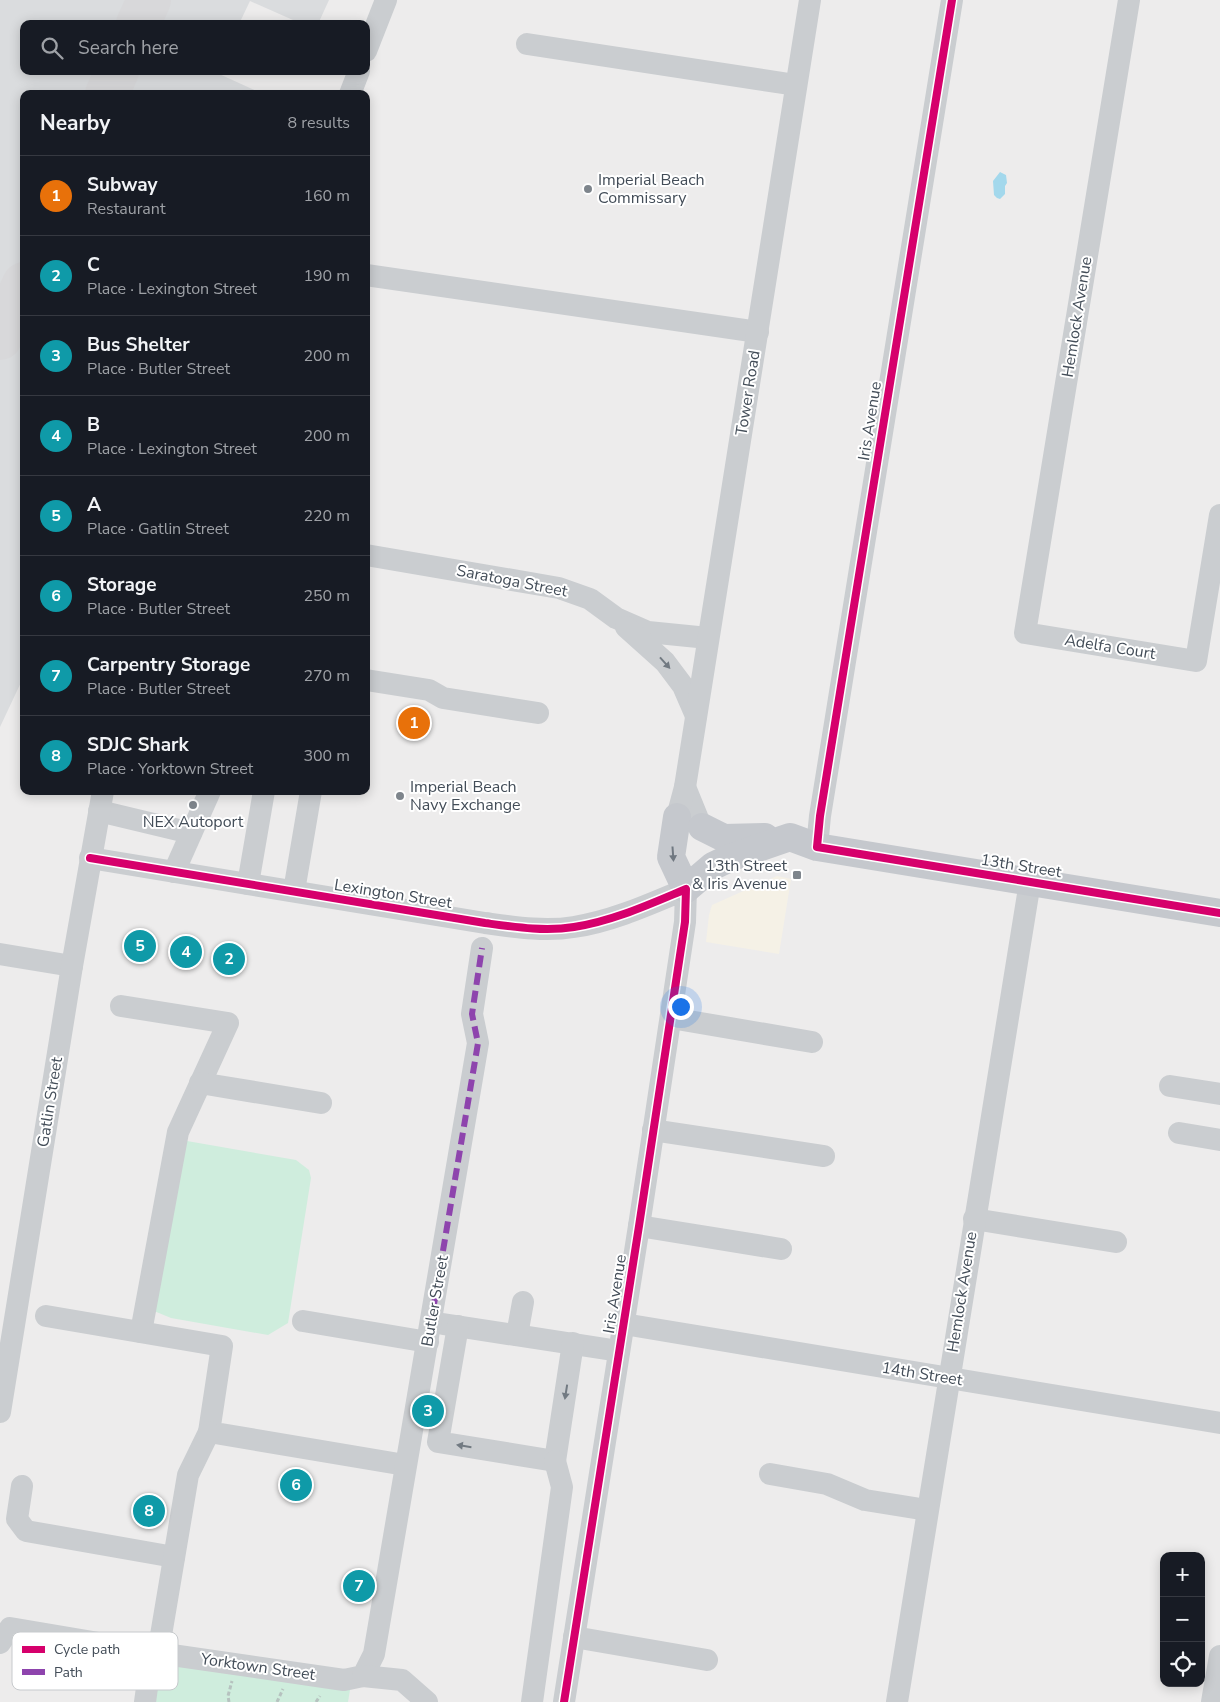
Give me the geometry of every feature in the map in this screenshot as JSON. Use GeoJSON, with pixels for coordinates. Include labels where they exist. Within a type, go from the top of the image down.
{"type":"FeatureCollection","features":[{"type":"Feature","properties":{"kind":"main road","name":"13th Street"},"geometry":{"type":"LineString","coordinates":[[692,821],[724,838],[736,839],[755,836],[790,837],[817,847],[1220,913]]}},
{"type":"Feature","properties":{"kind":"main road","name":"Tower Road"},"geometry":{"type":"LineString","coordinates":[[686,889],[701,845],[692,821]]}},
{"type":"Feature","properties":{"kind":"main road"},"geometry":{"type":"LineString","coordinates":[[686,889],[713,866],[732,857],[790,837]]}},
{"type":"Feature","properties":{"kind":"main road","name":"13th Street"},"geometry":{"type":"LineString","coordinates":[[686,889],[713,883],[771,861],[817,847]]}},
{"type":"Feature","properties":{"kind":"street"},"geometry":{"type":"LineString","coordinates":[[370,40],[386,0]]}},
{"type":"Feature","properties":{"kind":"street","name":"Tower Road"},"geometry":{"type":"LineString","coordinates":[[692,821],[685,786],[810,0]]}},
{"type":"Feature","properties":{"kind":"street","name":"Iris Avenue"},"geometry":{"type":"LineString","coordinates":[[817,847],[823,796],[952,0]]}},
{"type":"Feature","properties":{"kind":"street","name":"Hemlock Avenue"},"geometry":{"type":"LineString","coordinates":[[1025,633],[1129,0]]}},
{"type":"Feature","properties":{"kind":"street"},"geometry":{"type":"LineString","coordinates":[[527,44],[796,85]]}},
{"type":"Feature","properties":{"kind":"street"},"geometry":{"type":"LineString","coordinates":[[352,90],[357,75]]}},
{"type":"Feature","properties":{"kind":"street"},"geometry":{"type":"LineString","coordinates":[[370,276],[758,332]]}},
{"type":"Feature","properties":{"kind":"street","name":"Adelfa Court"},"geometry":{"type":"LineString","coordinates":[[1025,633],[1196,661],[1220,515]]}},
{"type":"Feature","properties":{"kind":"street","name":"Saratoga Street"},"geometry":{"type":"LineString","coordinates":[[370,556],[559,588],[590,599],[616,618],[648,632],[708,638]]}},
{"type":"Feature","properties":{"kind":"street"},"geometry":{"type":"LineString","coordinates":[[616,618],[641,643],[665,662],[683,686],[696,717]]}},
{"type":"Feature","properties":{"kind":"street"},"geometry":{"type":"LineString","coordinates":[[370,681],[429,690],[443,698],[538,713]]}},
{"type":"Feature","properties":{"kind":"street"},"geometry":{"type":"LineString","coordinates":[[174,872],[208,795]]}},
{"type":"Feature","properties":{"kind":"street"},"geometry":{"type":"LineString","coordinates":[[248,884],[263,795]]}},
{"type":"Feature","properties":{"kind":"street"},"geometry":{"type":"LineString","coordinates":[[294,891],[310,795]]}},
{"type":"Feature","properties":{"kind":"street"},"geometry":{"type":"LineString","coordinates":[[101,801],[192,833]]}},
{"type":"Feature","properties":{"kind":"street","name":"Gatlin Street"},"geometry":{"type":"LineString","coordinates":[[0,1412],[72,966],[101,801]]}},
{"type":"Feature","properties":{"kind":"street","name":"Lexington Street"},"geometry":{"type":"LineString","coordinates":[[90,858],[497,925],[538,929],[572,927],[602,921],[686,889]]}},
{"type":"Feature","properties":{"kind":"street","name":"Hemlock Avenue"},"geometry":{"type":"LineString","coordinates":[[897,1702],[948,1378],[1030,882]]}},
{"type":"Feature","properties":{"kind":"street","name":"Iris Avenue"},"geometry":{"type":"LineString","coordinates":[[564,1702],[620,1351],[685,922],[686,889]]}},
{"type":"Feature","properties":{"kind":"street","name":"Butler Street"},"geometry":{"type":"LineString","coordinates":[[363,1676],[374,1654],[478,1043],[472,1014],[482,948]]}},
{"type":"Feature","properties":{"kind":"street"},"geometry":{"type":"LineString","coordinates":[[0,954],[72,966]]}},
{"type":"Feature","properties":{"kind":"street"},"geometry":{"type":"LineString","coordinates":[[121,1006],[228,1024],[178,1132],[140,1332]]}},
{"type":"Feature","properties":{"kind":"street"},"geometry":{"type":"LineString","coordinates":[[670,1018],[812,1042]]}},
{"type":"Feature","properties":{"kind":"street"},"geometry":{"type":"LineString","coordinates":[[200,1083],[322,1102]]}},
{"type":"Feature","properties":{"kind":"street"},"geometry":{"type":"LineString","coordinates":[[1170,1086],[1220,1094]]}},
{"type":"Feature","properties":{"kind":"street"},"geometry":{"type":"LineString","coordinates":[[653,1130],[824,1156]]}},
{"type":"Feature","properties":{"kind":"street"},"geometry":{"type":"LineString","coordinates":[[1179,1134],[1220,1140]]}},
{"type":"Feature","properties":{"kind":"street"},"geometry":{"type":"LineString","coordinates":[[974,1219],[1116,1242]]}},
{"type":"Feature","properties":{"kind":"street"},"geometry":{"type":"LineString","coordinates":[[639,1226],[781,1249]]}},
{"type":"Feature","properties":{"kind":"street"},"geometry":{"type":"LineString","coordinates":[[517,1335],[522,1302]]}},
{"type":"Feature","properties":{"kind":"street"},"geometry":{"type":"LineString","coordinates":[[46,1316],[222,1346],[209,1432],[188,1475],[159,1632]]}},
{"type":"Feature","properties":{"kind":"street"},"geometry":{"type":"LineString","coordinates":[[303,1321],[430,1332],[458,1326],[620,1351]]}},
{"type":"Feature","properties":{"kind":"street","name":"14th Street"},"geometry":{"type":"LineString","coordinates":[[624,1324],[1220,1423]]}},
{"type":"Feature","properties":{"kind":"street"},"geometry":{"type":"LineString","coordinates":[[458,1326],[438,1442],[555,1461]]}},
{"type":"Feature","properties":{"kind":"street"},"geometry":{"type":"LineString","coordinates":[[532,1702],[562,1487],[555,1461],[573,1343]]}},
{"type":"Feature","properties":{"kind":"street"},"geometry":{"type":"LineString","coordinates":[[209,1432],[405,1465]]}},
{"type":"Feature","properties":{"kind":"street"},"geometry":{"type":"LineString","coordinates":[[770,1474],[827,1484],[865,1500],[927,1510]]}},
{"type":"Feature","properties":{"kind":"street"},"geometry":{"type":"LineString","coordinates":[[22,1486],[17,1519],[26,1531],[174,1558]]}},
{"type":"Feature","properties":{"kind":"street"},"geometry":{"type":"LineString","coordinates":[[574,1637],[707,1660]]}},
{"type":"Feature","properties":{"kind":"street","name":"Yorktown Street"},"geometry":{"type":"LineString","coordinates":[[178,1655],[344,1680],[363,1676],[402,1680],[427,1702]]}},
{"type":"Feature","properties":{"kind":"street"},"geometry":{"type":"LineString","coordinates":[[1215,1701],[1220,1656]]}},
{"type":"Feature","properties":{"kind":"shaded area"},"geometry":{"type":"Polygon","coordinates":[[[0,0],[329,0],[320,20],[293,20],[250,1],[241,20],[20,20],[20,75],[221,75],[254,90],[20,90],[20,684],[0,727],[0,0]]]}},
{"type":"Feature","properties":{"kind":"shaded area"},"geometry":{"type":"Polygon","coordinates":[[[777,876],[791,879],[779,954],[706,942],[712,905],[777,876]]]}},
{"type":"Feature","properties":{"kind":"green space"},"geometry":{"type":"Polygon","coordinates":[[[187,1141],[296,1160],[309,1170],[311,1178],[288,1323],[268,1335],[171,1318],[154,1311],[187,1141]]]}},
{"type":"Feature","properties":{"kind":"green space"},"geometry":{"type":"Polygon","coordinates":[[[178,1662],[350,1690],[348,1702],[151,1702],[153,1690],[178,1690],[178,1662]]]}},
{"type":"Feature","properties":{"kind":"water"},"geometry":{"type":"Polygon","coordinates":[[[1000,172],[1006,175],[1007,183],[1005,194],[1000,199],[994,195],[993,181],[1000,172]]]}},
{"type":"Feature","properties":{"kind":"taxiway"},"geometry":{"type":"LineString","coordinates":[[140,20],[149,0]]}},
{"type":"Feature","properties":{"kind":"taxiway"},"geometry":{"type":"LineString","coordinates":[[109,90],[115,75]]}},
{"type":"Feature","properties":{"kind":"taxiway"},"geometry":{"type":"LineString","coordinates":[[0,338],[20,293]]}},
{"type":"Feature","properties":{"kind":"marked path"},"geometry":{"type":"LineString","coordinates":[[431,1322],[478,1043],[472,1014],[482,948]]}},
{"type":"Feature","properties":{"kind":"cycle path"},"geometry":{"type":"LineString","coordinates":[[952,0],[820,816],[817,847],[1220,913]]}},
{"type":"Feature","properties":{"kind":"cycle path"},"geometry":{"type":"LineString","coordinates":[[90,858],[485,923],[541,929],[574,927],[603,921],[686,889],[685,922],[564,1702]]}},
{"type":"Feature","properties":{"kind":"place","name":"Imperial Beach Commissary"},"geometry":{"type":"Point","coordinates":[588,189]}},
{"type":"Feature","properties":{"kind":"place","name":"Subway"},"geometry":{"type":"Point","coordinates":[414,723]}},
{"type":"Feature","properties":{"kind":"place","name":"Imperial Beach Navy Exchange"},"geometry":{"type":"Point","coordinates":[400,796]}},
{"type":"Feature","properties":{"kind":"place","name":"NEX Autoport"},"geometry":{"type":"Point","coordinates":[193,805]}},
{"type":"Feature","properties":{"kind":"place","name":"13th Street & Iris Avenue"},"geometry":{"type":"Point","coordinates":[797,875]}},
{"type":"Feature","properties":{"kind":"place","name":"A"},"geometry":{"type":"Point","coordinates":[140,946]}},
{"type":"Feature","properties":{"kind":"place","name":"B"},"geometry":{"type":"Point","coordinates":[186,952]}},
{"type":"Feature","properties":{"kind":"place","name":"C"},"geometry":{"type":"Point","coordinates":[229,959]}},
{"type":"Feature","properties":{"kind":"place","name":"Bus Shelter"},"geometry":{"type":"Point","coordinates":[428,1411]}},
{"type":"Feature","properties":{"kind":"place","name":"Storage"},"geometry":{"type":"Point","coordinates":[296,1485]}},
{"type":"Feature","properties":{"kind":"place","name":"SDJC Shark"},"geometry":{"type":"Point","coordinates":[149,1511]}},
{"type":"Feature","properties":{"kind":"place","name":"Carpentry Storage"},"geometry":{"type":"Point","coordinates":[359,1586]}}]}
